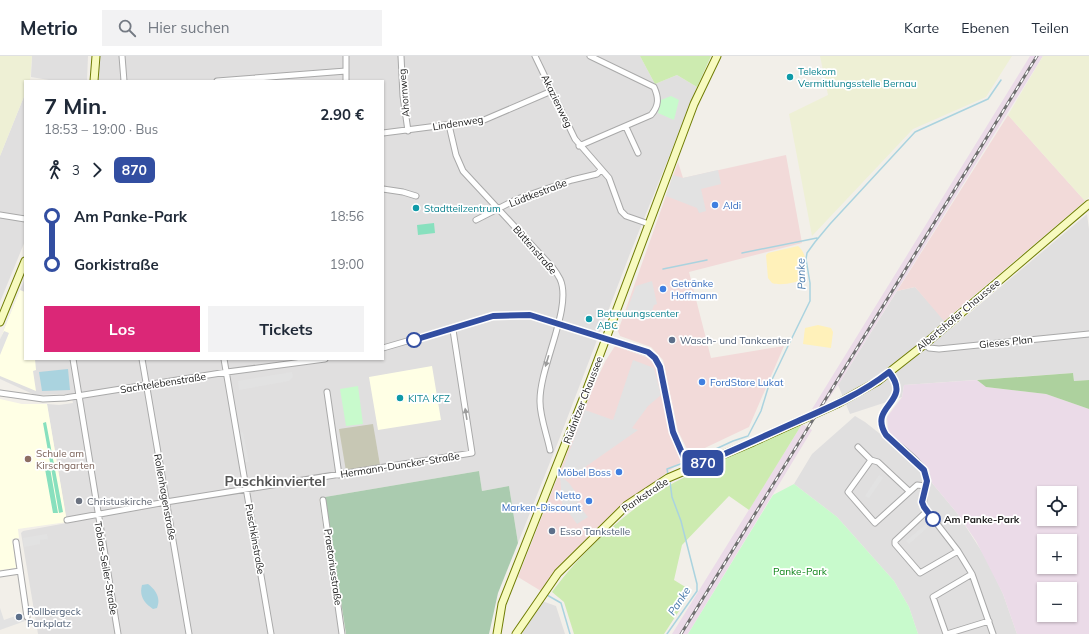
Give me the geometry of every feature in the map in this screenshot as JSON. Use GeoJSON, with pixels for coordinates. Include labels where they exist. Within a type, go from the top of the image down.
{"type":"FeatureCollection","features":[{"type":"Feature","properties":{"kind":"street"},"geometry":{"type":"LineString","coordinates":[[94,80],[96,56]]}},
{"type":"Feature","properties":{"kind":"street"},"geometry":{"type":"LineString","coordinates":[[122,56],[124,80]]}},
{"type":"Feature","properties":{"kind":"street"},"geometry":{"type":"LineString","coordinates":[[346,56],[346,80]]}},
{"type":"Feature","properties":{"kind":"street","name":"Ahornweg"},"geometry":{"type":"LineString","coordinates":[[401,56],[403,96],[408,131]]}},
{"type":"Feature","properties":{"kind":"street","name":"Akazienweg"},"geometry":{"type":"LineString","coordinates":[[535,56],[550,90],[555,94],[579,146],[609,178],[623,214],[649,224]]}},
{"type":"Feature","properties":{"kind":"street"},"geometry":{"type":"LineString","coordinates":[[579,146],[651,116],[655,110],[658,99],[654,87],[590,56]]}},
{"type":"Feature","properties":{"kind":"street","name":"Rüdnitzer Chaussee"},"geometry":{"type":"LineString","coordinates":[[497,634],[502,604],[606,339],[694,104],[717,56]]}},
{"type":"Feature","properties":{"kind":"street"},"geometry":{"type":"LineString","coordinates":[[230,80],[346,71]]}},
{"type":"Feature","properties":{"kind":"street","name":"Lindenweg"},"geometry":{"type":"LineString","coordinates":[[384,133],[484,120],[547,93],[550,90]]}},
{"type":"Feature","properties":{"kind":"street","name":"Büttenstraße"},"geometry":{"type":"LineString","coordinates":[[449,125],[459,164],[471,181],[553,268],[561,279],[563,295],[558,324],[544,371],[540,402],[550,450]]}},
{"type":"Feature","properties":{"kind":"street"},"geometry":{"type":"LineString","coordinates":[[626,127],[638,153]]}},
{"type":"Feature","properties":{"kind":"street","name":"Lüdtkestraße"},"geometry":{"type":"LineString","coordinates":[[476,220],[537,192],[572,180],[597,174],[601,170]]}},
{"type":"Feature","properties":{"kind":"street"},"geometry":{"type":"LineString","coordinates":[[384,189],[416,196]]}},
{"type":"Feature","properties":{"kind":"street","name":"Albertshofer Chaussee"},"geometry":{"type":"LineString","coordinates":[[817,413],[868,388],[889,372],[925,344],[1089,204]]}},
{"type":"Feature","properties":{"kind":"street"},"geometry":{"type":"LineString","coordinates":[[0,215],[24,219]]}},
{"type":"Feature","properties":{"kind":"street"},"geometry":{"type":"LineString","coordinates":[[0,322],[24,264]]}},
{"type":"Feature","properties":{"kind":"street"},"geometry":{"type":"LineString","coordinates":[[384,348],[453,330],[481,320],[508,314],[530,315],[648,352],[655,358],[660,367],[673,432],[689,469]]}},
{"type":"Feature","properties":{"kind":"street","name":"Hermann-Duncker-Straße"},"geometry":{"type":"LineString","coordinates":[[67,520],[166,502],[472,453],[453,330]]}},
{"type":"Feature","properties":{"kind":"street","name":"Gieses Plan"},"geometry":{"type":"LineString","coordinates":[[925,344],[930,348],[939,349],[1089,334]]}},
{"type":"Feature","properties":{"kind":"street","name":"Tobias-Seiler-Straße"},"geometry":{"type":"LineString","coordinates":[[73,360],[97,515],[118,634]]}},
{"type":"Feature","properties":{"kind":"street","name":"Rollenhagenstraße"},"geometry":{"type":"LineString","coordinates":[[142,360],[189,634]]}},
{"type":"Feature","properties":{"kind":"street","name":"Puschkinstraße"},"geometry":{"type":"LineString","coordinates":[[224,360],[271,634]]}},
{"type":"Feature","properties":{"kind":"street","name":"Sachtelebenstraße"},"geometry":{"type":"LineString","coordinates":[[0,393],[42,399],[78,396],[227,372],[317,360]]}},
{"type":"Feature","properties":{"kind":"street"},"geometry":{"type":"LineString","coordinates":[[889,372],[895,380],[897,392],[894,399],[882,414],[882,429],[886,435],[924,470],[927,477],[922,502],[927,511],[958,551],[972,574],[993,634]]}},
{"type":"Feature","properties":{"kind":"street"},"geometry":{"type":"LineString","coordinates":[[327,392],[339,475]]}},
{"type":"Feature","properties":{"kind":"street","name":"Pankstraße"},"geometry":{"type":"LineString","coordinates":[[516,634],[558,573],[616,515],[648,491],[668,478],[817,413]]}},
{"type":"Feature","properties":{"kind":"street"},"geometry":{"type":"LineString","coordinates":[[858,447],[871,460],[878,462],[909,491]]}},
{"type":"Feature","properties":{"kind":"street"},"geometry":{"type":"LineString","coordinates":[[871,460],[848,492],[875,523],[909,491],[918,485],[926,486]]}},
{"type":"Feature","properties":{"kind":"street","name":"Praetoriusstraße"},"geometry":{"type":"LineString","coordinates":[[323,500],[342,634]]}},
{"type":"Feature","properties":{"kind":"street"},"geometry":{"type":"LineString","coordinates":[[927,511],[895,541],[895,544],[920,573],[958,551]]}},
{"type":"Feature","properties":{"kind":"street"},"geometry":{"type":"LineString","coordinates":[[16,542],[27,617]]}},
{"type":"Feature","properties":{"kind":"street"},"geometry":{"type":"LineString","coordinates":[[0,574],[20,571]]}},
{"type":"Feature","properties":{"kind":"street"},"geometry":{"type":"LineString","coordinates":[[972,574],[933,597],[946,634],[989,621]]}},
{"type":"Feature","properties":{"kind":"shaded area"},"geometry":{"type":"Polygon","coordinates":[[[0,56],[32,56],[30,80],[24,80],[24,96],[0,156],[0,56]]]}},
{"type":"Feature","properties":{"kind":"shaded area"},"geometry":{"type":"Polygon","coordinates":[[[32,56],[88,56],[87,80],[49,80],[31,77],[32,56]]]}},
{"type":"Feature","properties":{"kind":"shaded area"},"geometry":{"type":"Polygon","coordinates":[[[99,56],[640,56],[655,84],[677,75],[697,87],[631,251],[518,543],[509,486],[482,491],[479,471],[319,498],[339,634],[38,634],[21,533],[23,531],[67,523],[47,404],[59,405],[73,403],[71,394],[35,395],[0,379],[0,339],[24,280],[24,360],[384,360],[384,80],[98,80],[99,56]]]}},
{"type":"Feature","properties":{"kind":"shaded area"},"geometry":{"type":"Polygon","coordinates":[[[820,56],[1012,56],[986,97],[913,129],[812,236],[789,114],[828,95],[820,56]]]}},
{"type":"Feature","properties":{"kind":"shaded area"},"geometry":{"type":"Polygon","coordinates":[[[1030,56],[1043,56],[838,385],[823,407],[812,409],[1030,56]]]}},
{"type":"Feature","properties":{"kind":"shaded area"},"geometry":{"type":"Polygon","coordinates":[[[1043,56],[1089,56],[1089,197],[1085,201],[1008,115],[1043,56]]]}},
{"type":"Feature","properties":{"kind":"shaded area"},"geometry":{"type":"Polygon","coordinates":[[[24,96],[24,218],[0,213],[0,156],[24,96]]]}},
{"type":"Feature","properties":{"kind":"shaded area"},"geometry":{"type":"Polygon","coordinates":[[[1008,115],[1085,201],[944,321],[915,287],[897,291],[1008,115]]]}},
{"type":"Feature","properties":{"kind":"shaded area"},"geometry":{"type":"Polygon","coordinates":[[[786,155],[802,243],[689,272],[711,358],[784,346],[749,427],[690,455],[678,431],[663,360],[651,347],[620,336],[618,331],[678,162],[683,178],[786,155]]]}},
{"type":"Feature","properties":{"kind":"shaded area"},"geometry":{"type":"Polygon","coordinates":[[[718,170],[721,184],[701,189],[706,211],[699,213],[697,208],[666,196],[673,175],[683,178],[718,170]]]}},
{"type":"Feature","properties":{"kind":"shaded area"},"geometry":{"type":"Polygon","coordinates":[[[1087,214],[1089,229],[1089,380],[1074,381],[1073,373],[904,385],[902,397],[850,414],[838,385],[897,291],[915,287],[952,328],[1087,214]]]}},
{"type":"Feature","properties":{"kind":"shaded area"},"geometry":{"type":"Polygon","coordinates":[[[0,217],[24,222],[24,243],[0,302],[0,217]]]}},
{"type":"Feature","properties":{"kind":"shaded area"},"geometry":{"type":"Polygon","coordinates":[[[652,281],[657,304],[654,305],[649,319],[627,310],[636,286],[652,281]]]}},
{"type":"Feature","properties":{"kind":"shaded area"},"geometry":{"type":"Polygon","coordinates":[[[20,290],[24,292],[24,360],[35,360],[36,370],[33,371],[36,391],[0,376],[0,339],[20,290]]]}},
{"type":"Feature","properties":{"kind":"shaded area"},"geometry":{"type":"Polygon","coordinates":[[[4,331],[9,333],[0,355],[0,339],[4,331]]]}},
{"type":"Feature","properties":{"kind":"shaded area"},"geometry":{"type":"Polygon","coordinates":[[[615,346],[649,358],[656,366],[671,434],[682,461],[620,508],[560,565],[541,591],[518,577],[594,385],[606,360],[615,346]]]}},
{"type":"Feature","properties":{"kind":"shaded area"},"geometry":{"type":"Polygon","coordinates":[[[633,360],[654,368],[661,395],[648,406],[632,428],[638,430],[568,479],[562,477],[569,483],[581,500],[577,503],[588,517],[577,524],[562,503],[560,476],[585,410],[613,420],[633,360]]]}},
{"type":"Feature","properties":{"kind":"shaded area"},"geometry":{"type":"Polygon","coordinates":[[[432,366],[441,420],[378,430],[369,377],[432,366]]]}},
{"type":"Feature","properties":{"kind":"shaded area"},"geometry":{"type":"Polygon","coordinates":[[[292,372],[293,377],[289,381],[239,390],[238,381],[292,372]]]}},
{"type":"Feature","properties":{"kind":"shaded area"},"geometry":{"type":"Polygon","coordinates":[[[977,380],[986,387],[1046,394],[1089,409],[1089,634],[1017,634],[1003,594],[976,541],[957,513],[932,483],[929,469],[888,431],[887,417],[902,397],[904,385],[977,380]]]}},
{"type":"Feature","properties":{"kind":"shaded area","name":"Schule am Kirschgarten"},"geometry":{"type":"Polygon","coordinates":[[[0,399],[22,404],[47,404],[67,522],[18,529],[19,538],[12,539],[16,568],[0,570],[0,399]]]}},
{"type":"Feature","properties":{"kind":"shaded area"},"geometry":{"type":"Polygon","coordinates":[[[855,416],[865,422],[931,474],[932,483],[957,513],[986,558],[1003,594],[1017,634],[918,634],[909,607],[894,581],[837,517],[794,484],[812,454],[855,416]]]}},
{"type":"Feature","properties":{"kind":"shaded area"},"geometry":{"type":"Polygon","coordinates":[[[373,424],[380,465],[346,471],[339,429],[373,424]]]}},
{"type":"Feature","properties":{"kind":"shaded area"},"geometry":{"type":"Polygon","coordinates":[[[802,424],[812,430],[688,634],[672,634],[802,424]]]}},
{"type":"Feature","properties":{"kind":"shaded area"},"geometry":{"type":"Polygon","coordinates":[[[243,432],[249,462],[245,462],[240,433],[243,432]]]}},
{"type":"Feature","properties":{"kind":"shaded area"},"geometry":{"type":"Polygon","coordinates":[[[479,471],[482,491],[509,486],[518,543],[498,593],[489,634],[346,634],[325,497],[479,471]]]}},
{"type":"Feature","properties":{"kind":"shaded area"},"geometry":{"type":"Polygon","coordinates":[[[879,475],[883,478],[869,498],[865,496],[879,475]]]}},
{"type":"Feature","properties":{"kind":"shaded area"},"geometry":{"type":"Polygon","coordinates":[[[926,524],[928,527],[909,544],[906,541],[926,524]]]}},
{"type":"Feature","properties":{"kind":"shaded area"},"geometry":{"type":"Polygon","coordinates":[[[47,534],[48,539],[40,540],[40,544],[24,547],[23,538],[47,534]]]}},
{"type":"Feature","properties":{"kind":"shaded area"},"geometry":{"type":"Polygon","coordinates":[[[542,601],[556,606],[565,634],[522,634],[542,601]]]}},
{"type":"Feature","properties":{"kind":"shaded area","name":"Rollbergeck Parkplatz"},"geometry":{"type":"Polygon","coordinates":[[[0,608],[4,620],[24,613],[25,621],[0,630],[0,608]]]}},
{"type":"Feature","properties":{"kind":"green space"},"geometry":{"type":"Polygon","coordinates":[[[640,56],[711,56],[697,87],[677,75],[655,84],[640,56]]]}},
{"type":"Feature","properties":{"kind":"green space"},"geometry":{"type":"Polygon","coordinates":[[[671,96],[679,100],[674,120],[658,113],[661,100],[671,96]]]}},
{"type":"Feature","properties":{"kind":"green space"},"geometry":{"type":"Polygon","coordinates":[[[434,223],[435,233],[418,235],[417,225],[434,223]]]}},
{"type":"Feature","properties":{"kind":"green space"},"geometry":{"type":"Polygon","coordinates":[[[1073,373],[1074,381],[1089,380],[1089,409],[1046,394],[986,387],[977,380],[1073,373]]]}},
{"type":"Feature","properties":{"kind":"green space"},"geometry":{"type":"Polygon","coordinates":[[[358,386],[363,424],[346,426],[340,389],[358,386]]]}},
{"type":"Feature","properties":{"kind":"green space"},"geometry":{"type":"Polygon","coordinates":[[[46,422],[63,512],[59,513],[43,423],[46,422]]]}},
{"type":"Feature","properties":{"kind":"green space"},"geometry":{"type":"Polygon","coordinates":[[[802,424],[749,510],[729,496],[682,545],[674,580],[692,591],[664,634],[574,634],[564,602],[552,592],[578,560],[610,529],[663,489],[681,479],[802,424]]]}},
{"type":"Feature","properties":{"kind":"green space"},"geometry":{"type":"Polygon","coordinates":[[[50,468],[58,513],[53,513],[45,469],[50,468]]]}},
{"type":"Feature","properties":{"kind":"green space","name":"Panke-Park"},"geometry":{"type":"Polygon","coordinates":[[[794,484],[837,517],[894,581],[909,607],[918,634],[688,634],[773,495],[794,484]]]}},
{"type":"Feature","properties":{"kind":"sand"},"geometry":{"type":"Polygon","coordinates":[[[798,246],[803,252],[806,260],[805,277],[799,281],[789,283],[772,283],[768,278],[766,255],[768,253],[798,246]]]}},
{"type":"Feature","properties":{"kind":"sand"},"geometry":{"type":"Polygon","coordinates":[[[818,325],[831,328],[833,332],[831,348],[803,344],[805,328],[818,325]]]}},
{"type":"Feature","properties":{"kind":"water"},"geometry":{"type":"Polygon","coordinates":[[[68,369],[70,390],[42,391],[39,372],[68,369]]]}},
{"type":"Feature","properties":{"kind":"water"},"geometry":{"type":"Polygon","coordinates":[[[148,584],[157,594],[157,608],[153,609],[143,599],[141,593],[142,585],[148,584]]]}},
{"type":"Feature","properties":{"kind":"waterway","name":"Panke"},"geometry":{"type":"LineString","coordinates":[[692,460],[733,441],[748,436],[761,411],[768,388],[810,301],[810,283],[806,259],[807,253],[815,242],[915,132],[988,99],[1001,80]]}},
{"type":"Feature","properties":{"kind":"waterway"},"geometry":{"type":"LineString","coordinates":[[742,253],[817,238]]}},
{"type":"Feature","properties":{"kind":"waterway"},"geometry":{"type":"LineString","coordinates":[[663,269],[707,260]]}},
{"type":"Feature","properties":{"kind":"waterway","name":"Panke"},"geometry":{"type":"LineString","coordinates":[[668,474],[667,469],[683,463]]}},
{"type":"Feature","properties":{"kind":"waterway","name":"Panke"},"geometry":{"type":"LineString","coordinates":[[667,634],[697,591],[697,584],[681,521],[672,497],[670,482]]}},
{"type":"Feature","properties":{"kind":"waterway"},"geometry":{"type":"LineString","coordinates":[[547,595],[561,603],[570,634]]}},
{"type":"Feature","properties":{"kind":"railway"},"geometry":{"type":"LineString","coordinates":[[681,634],[1037,56]]}},
{"type":"Feature","properties":{"kind":"bus line","name":"870"},"geometry":{"type":"LineString","coordinates":[[414,340],[453,330],[493,316],[518,314],[530,315],[648,352],[655,358],[660,367],[673,432],[689,469],[837,404],[868,388],[889,372],[895,380],[897,392],[894,399],[882,414],[882,429],[886,435],[924,470],[927,481],[922,502],[933,519]]}},
{"type":"Feature","properties":{"kind":"place","name":"Telekom Vermittlungsstelle Bernau"},"geometry":{"type":"Point","coordinates":[790,77]}},
{"type":"Feature","properties":{"kind":"place","name":"Aldi"},"geometry":{"type":"Point","coordinates":[715,205]}},
{"type":"Feature","properties":{"kind":"place","name":"Stadtteilzentrum"},"geometry":{"type":"Point","coordinates":[416,208]}},
{"type":"Feature","properties":{"kind":"place","name":"Getränke Hoffmann"},"geometry":{"type":"Point","coordinates":[663,289]}},
{"type":"Feature","properties":{"kind":"place","name":"Betreuungscenter ABC"},"geometry":{"type":"Point","coordinates":[589,319]}},
{"type":"Feature","properties":{"kind":"place","name":"Wasch- und Tankcenter"},"geometry":{"type":"Point","coordinates":[672,340]}},
{"type":"Feature","properties":{"kind":"place","name":"FordStore Lukat"},"geometry":{"type":"Point","coordinates":[702,382]}},
{"type":"Feature","properties":{"kind":"place","name":"KITA KFZ"},"geometry":{"type":"Point","coordinates":[400,398]}},
{"type":"Feature","properties":{"kind":"place","name":"Schule am Kirschgarten"},"geometry":{"type":"Point","coordinates":[28,459]}},
{"type":"Feature","properties":{"kind":"place","name":"Möbel Boss"},"geometry":{"type":"Point","coordinates":[619,472]}},
{"type":"Feature","properties":{"kind":"place","name":"Christuskirche"},"geometry":{"type":"Point","coordinates":[79,501]}},
{"type":"Feature","properties":{"kind":"place","name":"Netto Marken-Discount"},"geometry":{"type":"Point","coordinates":[589,501]}},
{"type":"Feature","properties":{"kind":"place","name":"Am Panke-Park"},"geometry":{"type":"Point","coordinates":[933,519]}},
{"type":"Feature","properties":{"kind":"place","name":"Esso Tankstelle"},"geometry":{"type":"Point","coordinates":[552,531]}},
{"type":"Feature","properties":{"kind":"place","name":"Rollbergeck Parkplatz"},"geometry":{"type":"Point","coordinates":[19,617]}},
{"type":"Feature","properties":{"kind":"district","name":"Puschkinviertel"},"geometry":{"type":"Point","coordinates":[275,481]}}]}
